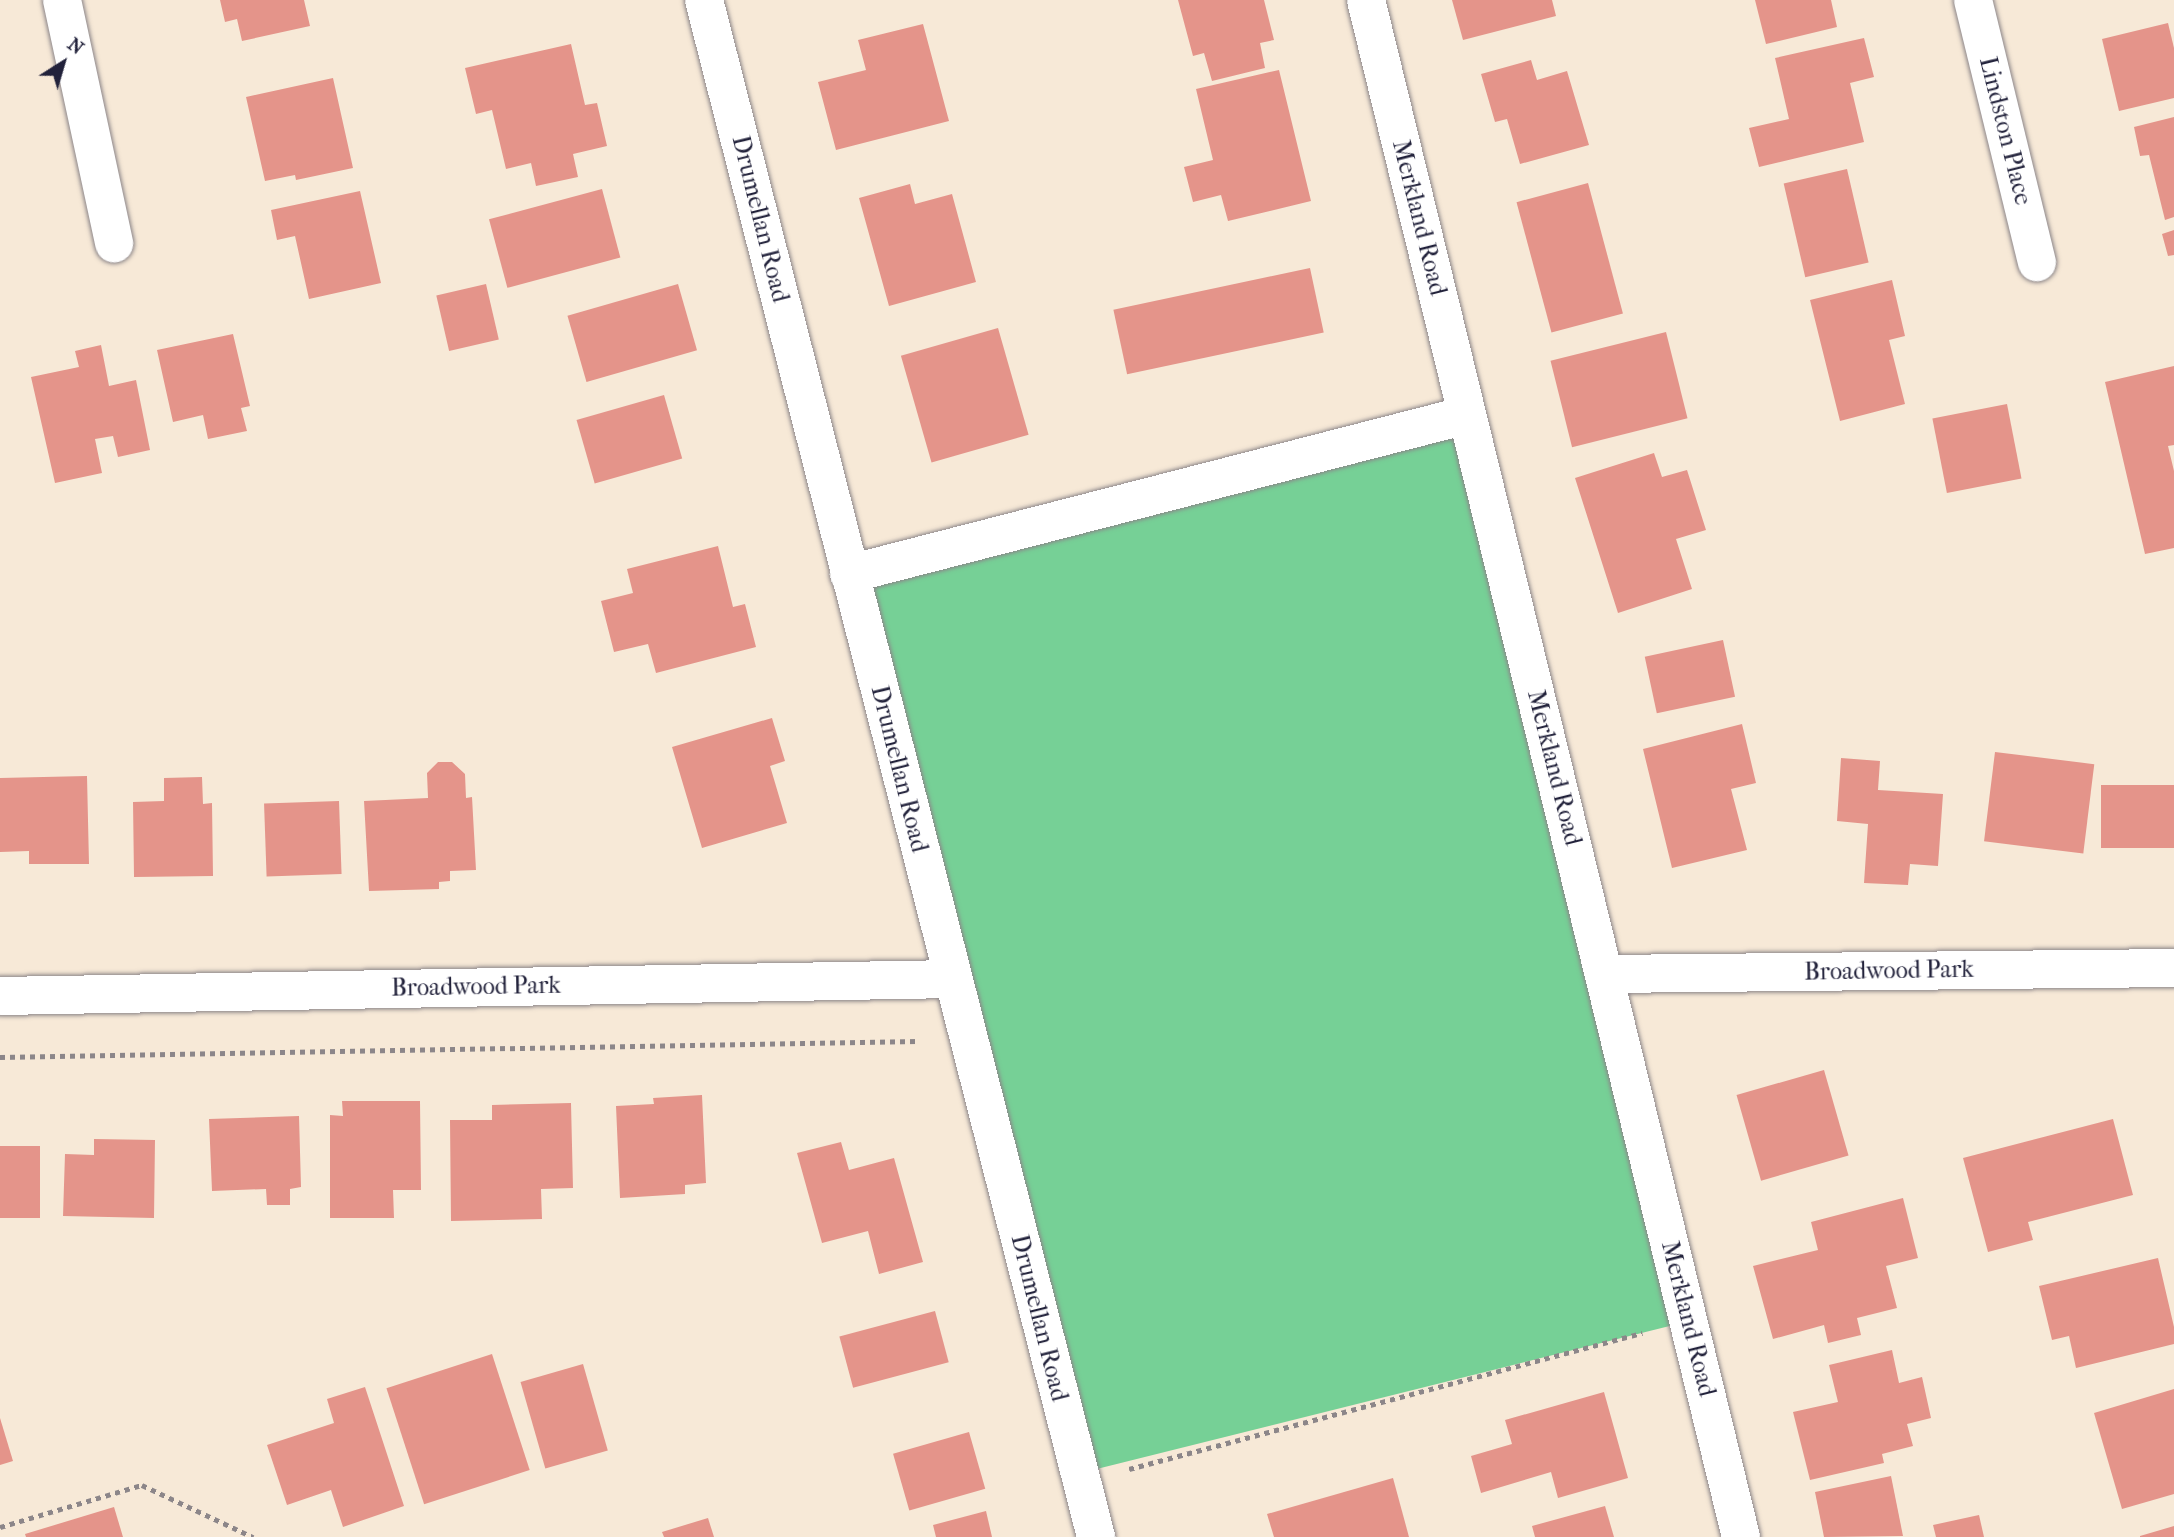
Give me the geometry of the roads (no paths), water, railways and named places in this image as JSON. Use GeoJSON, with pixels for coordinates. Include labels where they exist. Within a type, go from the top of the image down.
{"type":"FeatureCollection","features":[{"type":"Feature","properties":{"kind":"street"},"geometry":{"type":"LineString","coordinates":[[62,0],[114,243]]}},
{"type":"Feature","properties":{"kind":"street","name":"Drumellan Road"},"geometry":{"type":"LineString","coordinates":[[704,0],[1096,1537]]}},
{"type":"Feature","properties":{"kind":"street","name":"Merkland Road"},"geometry":{"type":"LineString","coordinates":[[1366,0],[1741,1537]]}},
{"type":"Feature","properties":{"kind":"street","name":"Lindston Place"},"geometry":{"type":"LineString","coordinates":[[1973,0],[2036,262]]}},
{"type":"Feature","properties":{"kind":"street"},"geometry":{"type":"LineString","coordinates":[[849,574],[1467,415]]}},
{"type":"Feature","properties":{"kind":"street","name":"Broadwood Park"},"geometry":{"type":"LineString","coordinates":[[1604,974],[2174,968]]}},
{"type":"Feature","properties":{"kind":"street","name":"Broadwood Park"},"geometry":{"type":"LineString","coordinates":[[0,996],[952,979]]}}]}
